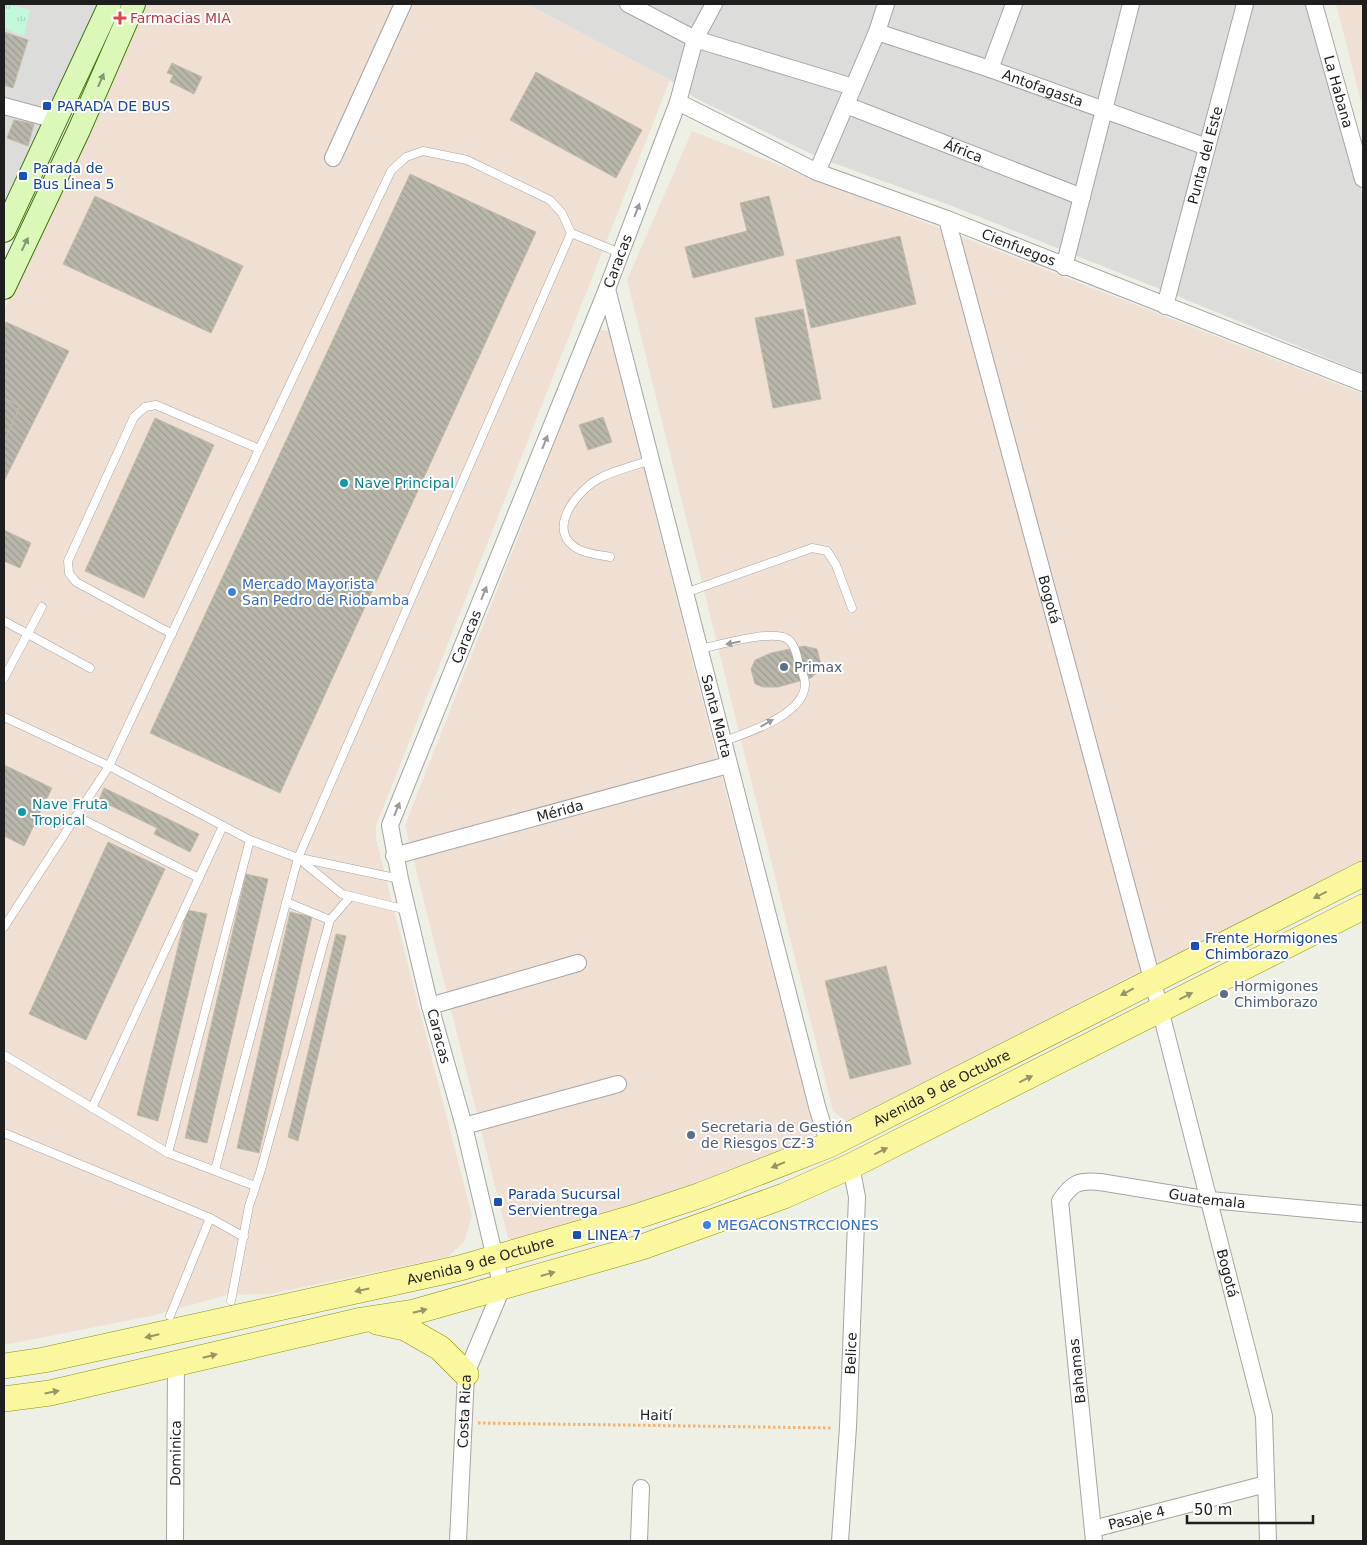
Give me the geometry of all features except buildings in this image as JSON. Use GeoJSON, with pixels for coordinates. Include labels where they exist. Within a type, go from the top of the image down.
{"type":"FeatureCollection","features":[{"type":"Feature","properties":{"kind":"main road"},"geometry":{"type":"LineString","coordinates":[[4,231],[110,4]]}},
{"type":"Feature","properties":{"kind":"main road"},"geometry":{"type":"LineString","coordinates":[[4,288],[79,130],[134,4]]}},
{"type":"Feature","properties":{"kind":"main road","name":"Avenida 9 de Octubre"},"geometry":{"type":"LineString","coordinates":[[4,1366],[44,1360],[415,1278],[494,1258],[632,1218],[701,1195],[829,1145],[1152,979],[1363,874]]}},
{"type":"Feature","properties":{"kind":"main road","name":"Avenida 9 de Octubre"},"geometry":{"type":"LineString","coordinates":[[4,1399],[50,1393],[362,1320],[414,1312],[642,1247],[702,1226],[784,1196],[851,1166],[1363,907]]}},
{"type":"Feature","properties":{"kind":"main road"},"geometry":{"type":"LineString","coordinates":[[362,1320],[405,1328],[440,1348],[466,1374]]}},
{"type":"Feature","properties":{"kind":"street"},"geometry":{"type":"LineString","coordinates":[[333,158],[403,4]]}},
{"type":"Feature","properties":{"kind":"street"},"geometry":{"type":"LineString","coordinates":[[628,4],[696,39],[853,87]]}},
{"type":"Feature","properties":{"kind":"street","name":"Caracas"},"geometry":{"type":"LineString","coordinates":[[502,1288],[464,1126],[430,1006],[394,856],[390,825],[607,289],[678,102],[696,39],[714,4]]}},
{"type":"Feature","properties":{"kind":"street"},"geometry":{"type":"LineString","coordinates":[[818,172],[877,32],[886,4]]}},
{"type":"Feature","properties":{"kind":"street"},"geometry":{"type":"LineString","coordinates":[[990,69],[1014,4]]}},
{"type":"Feature","properties":{"kind":"street"},"geometry":{"type":"LineString","coordinates":[[1064,267],[1132,4]]}},
{"type":"Feature","properties":{"kind":"street","name":"Punta del Este"},"geometry":{"type":"LineString","coordinates":[[1165,306],[1245,4]]}},
{"type":"Feature","properties":{"kind":"street","name":"La Habana"},"geometry":{"type":"LineString","coordinates":[[1314,4],[1363,180]]}},
{"type":"Feature","properties":{"kind":"street","name":"Antofagasta"},"geometry":{"type":"LineString","coordinates":[[877,32],[990,69],[1206,148]]}},
{"type":"Feature","properties":{"kind":"street","name":"Cienfuegos"},"geometry":{"type":"LineString","coordinates":[[678,102],[818,172],[947,219],[1064,267],[1363,383]]}},
{"type":"Feature","properties":{"kind":"street","name":"África"},"geometry":{"type":"LineString","coordinates":[[846,105],[1082,197]]}},
{"type":"Feature","properties":{"kind":"street"},"geometry":{"type":"LineString","coordinates":[[4,106],[56,120]]}},
{"type":"Feature","properties":{"kind":"street","name":"Bogotá"},"geometry":{"type":"LineString","coordinates":[[947,219],[1160,1009],[1264,1416],[1268,1541]]}},
{"type":"Feature","properties":{"kind":"street","name":"Santa Marta"},"geometry":{"type":"LineString","coordinates":[[607,289],[722,742],[818,1110],[829,1145]]}},
{"type":"Feature","properties":{"kind":"street","name":"Mérida"},"geometry":{"type":"LineString","coordinates":[[394,856],[728,765]]}},
{"type":"Feature","properties":{"kind":"street"},"geometry":{"type":"LineString","coordinates":[[430,1006],[578,963]]}},
{"type":"Feature","properties":{"kind":"street"},"geometry":{"type":"LineString","coordinates":[[464,1126],[618,1084]]}},
{"type":"Feature","properties":{"kind":"street","name":"Belice"},"geometry":{"type":"LineString","coordinates":[[840,1541],[848,1427],[857,1197],[851,1166]]}},
{"type":"Feature","properties":{"kind":"street","name":"Guatemala"},"geometry":{"type":"LineString","coordinates":[[1060,1201],[1069,1188],[1083,1181],[1210,1200],[1363,1214]]}},
{"type":"Feature","properties":{"kind":"street","name":"Bahamas"},"geometry":{"type":"LineString","coordinates":[[1060,1201],[1094,1535]]}},
{"type":"Feature","properties":{"kind":"street","name":"Costa Rica"},"geometry":{"type":"LineString","coordinates":[[458,1541],[466,1374],[502,1288]]}},
{"type":"Feature","properties":{"kind":"street","name":"Dominica"},"geometry":{"type":"LineString","coordinates":[[175,1541],[176,1364]]}},
{"type":"Feature","properties":{"kind":"street","name":"Pasaje 4"},"geometry":{"type":"LineString","coordinates":[[1094,1535],[1266,1484]]}},
{"type":"Feature","properties":{"kind":"street"},"geometry":{"type":"LineString","coordinates":[[639,1541],[641,1488]]}},
{"type":"Feature","properties":{"kind":"lane"},"geometry":{"type":"LineString","coordinates":[[4,927],[109,766],[391,171],[406,156],[423,151],[467,160],[550,200],[562,213],[571,233],[620,253]]}},
{"type":"Feature","properties":{"kind":"lane"},"geometry":{"type":"LineString","coordinates":[[215,1170],[298,858],[571,233]]}},
{"type":"Feature","properties":{"kind":"lane"},"geometry":{"type":"LineString","coordinates":[[172,634],[76,582],[69,573],[68,561],[134,416],[145,407],[156,405],[259,450]]}},
{"type":"Feature","properties":{"kind":"lane"},"geometry":{"type":"LineString","coordinates":[[610,557],[579,550],[567,538],[564,523],[569,505],[584,487],[601,477],[651,460]]}},
{"type":"Feature","properties":{"kind":"lane"},"geometry":{"type":"LineString","coordinates":[[685,593],[812,548],[827,551],[836,565],[852,608]]}},
{"type":"Feature","properties":{"kind":"lane"},"geometry":{"type":"LineString","coordinates":[[4,678],[42,607]]}},
{"type":"Feature","properties":{"kind":"lane"},"geometry":{"type":"LineString","coordinates":[[4,621],[90,668]]}},
{"type":"Feature","properties":{"kind":"lane"},"geometry":{"type":"LineString","coordinates":[[698,649],[771,635],[786,638],[794,646],[805,683],[801,700],[786,712],[756,730],[722,742]]}},
{"type":"Feature","properties":{"kind":"lane"},"geometry":{"type":"LineString","coordinates":[[4,717],[109,766],[250,840],[298,858],[400,879]]}},
{"type":"Feature","properties":{"kind":"lane"},"geometry":{"type":"LineString","coordinates":[[76,816],[199,878]]}},
{"type":"Feature","properties":{"kind":"lane"},"geometry":{"type":"LineString","coordinates":[[92,1108],[223,826]]}},
{"type":"Feature","properties":{"kind":"lane"},"geometry":{"type":"LineString","coordinates":[[168,1153],[250,840]]}},
{"type":"Feature","properties":{"kind":"lane"},"geometry":{"type":"LineString","coordinates":[[298,858],[342,894],[407,910]]}},
{"type":"Feature","properties":{"kind":"lane"},"geometry":{"type":"LineString","coordinates":[[231,1301],[254,1186],[260,1173],[330,920],[350,897]]}},
{"type":"Feature","properties":{"kind":"lane"},"geometry":{"type":"LineString","coordinates":[[286,902],[330,920]]}},
{"type":"Feature","properties":{"kind":"lane"},"geometry":{"type":"LineString","coordinates":[[4,910],[12,914]]}},
{"type":"Feature","properties":{"kind":"lane"},"geometry":{"type":"LineString","coordinates":[[4,1055],[168,1153],[254,1186]]}},
{"type":"Feature","properties":{"kind":"lane"},"geometry":{"type":"LineString","coordinates":[[4,1133],[210,1218],[244,1237]]}},
{"type":"Feature","properties":{"kind":"lane"},"geometry":{"type":"LineString","coordinates":[[170,1316],[210,1218]]}},
{"type":"Feature","properties":{"kind":"path","name":"Haití"},"geometry":{"type":"LineString","coordinates":[[463,1423],[808,1430],[848,1427]]}},
{"type":"Feature","properties":{"kind":"shaded area"},"geometry":{"type":"Polygon","coordinates":[[[4,4],[103,4],[4,218],[4,4]]]}},
{"type":"Feature","properties":{"kind":"shaded area","name":"Mercado Mayorista San Pedro de Riobamba"},"geometry":{"type":"Polygon","coordinates":[[[139,4],[527,4],[670,80],[376,826],[376,839],[472,1216],[464,1242],[447,1257],[270,1294],[227,1295],[151,1316],[4,1345],[4,310],[69,171],[139,4]]]}},
{"type":"Feature","properties":{"kind":"shaded area"},"geometry":{"type":"Polygon","coordinates":[[[527,4],[1310,4],[1363,197],[1363,373],[952,206],[822,159],[695,98],[670,80],[527,4]]]}},
{"type":"Feature","properties":{"kind":"shaded area"},"geometry":{"type":"Polygon","coordinates":[[[1336,4],[1363,4],[1363,109],[1336,4]]]}},
{"type":"Feature","properties":{"kind":"shaded area"},"geometry":{"type":"Polygon","coordinates":[[[692,131],[1363,394],[1363,861],[1133,975],[848,1123],[833,1111],[627,280],[692,131]]]}},
{"type":"Feature","properties":{"kind":"shaded area"},"geometry":{"type":"Polygon","coordinates":[[[599,330],[609,331],[713,743],[814,1129],[809,1142],[739,1170],[519,1245],[508,1238],[405,825],[599,330]]]}},
{"type":"Feature","properties":{"kind":"green space"},"geometry":{"type":"Polygon","coordinates":[[[4,4],[30,10],[24,36],[4,29],[4,4]]]}},
{"type":"Feature","properties":{"kind":"place","name":"Farmacias MIA"},"geometry":{"type":"Point","coordinates":[120,18]}},
{"type":"Feature","properties":{"kind":"place","name":"PARADA DE BUS"},"geometry":{"type":"Point","coordinates":[47,106]}},
{"type":"Feature","properties":{"kind":"place","name":"Parada de Bus Linea 5"},"geometry":{"type":"Point","coordinates":[23,176]}},
{"type":"Feature","properties":{"kind":"place","name":"Nave Principal"},"geometry":{"type":"Point","coordinates":[344,483]}},
{"type":"Feature","properties":{"kind":"place","name":"Mercado Mayorista San Pedro de Riobamba"},"geometry":{"type":"Point","coordinates":[232,592]}},
{"type":"Feature","properties":{"kind":"place","name":"Primax"},"geometry":{"type":"Point","coordinates":[784,667]}},
{"type":"Feature","properties":{"kind":"place","name":"Nave Fruta Tropical"},"geometry":{"type":"Point","coordinates":[22,812]}},
{"type":"Feature","properties":{"kind":"place","name":"Frente Hormigones Chimborazo"},"geometry":{"type":"Point","coordinates":[1195,946]}},
{"type":"Feature","properties":{"kind":"place","name":"Hormigones Chimborazo"},"geometry":{"type":"Point","coordinates":[1224,994]}},
{"type":"Feature","properties":{"kind":"place","name":"Secretaria de Gestión de Riesgos CZ-3"},"geometry":{"type":"Point","coordinates":[691,1135]}},
{"type":"Feature","properties":{"kind":"place","name":"Parada Sucursal Servientrega"},"geometry":{"type":"Point","coordinates":[498,1202]}},
{"type":"Feature","properties":{"kind":"place","name":"MEGACONSTRCCIONES"},"geometry":{"type":"Point","coordinates":[707,1225]}},
{"type":"Feature","properties":{"kind":"place","name":"LINEA 7"},"geometry":{"type":"Point","coordinates":[577,1235]}}]}
